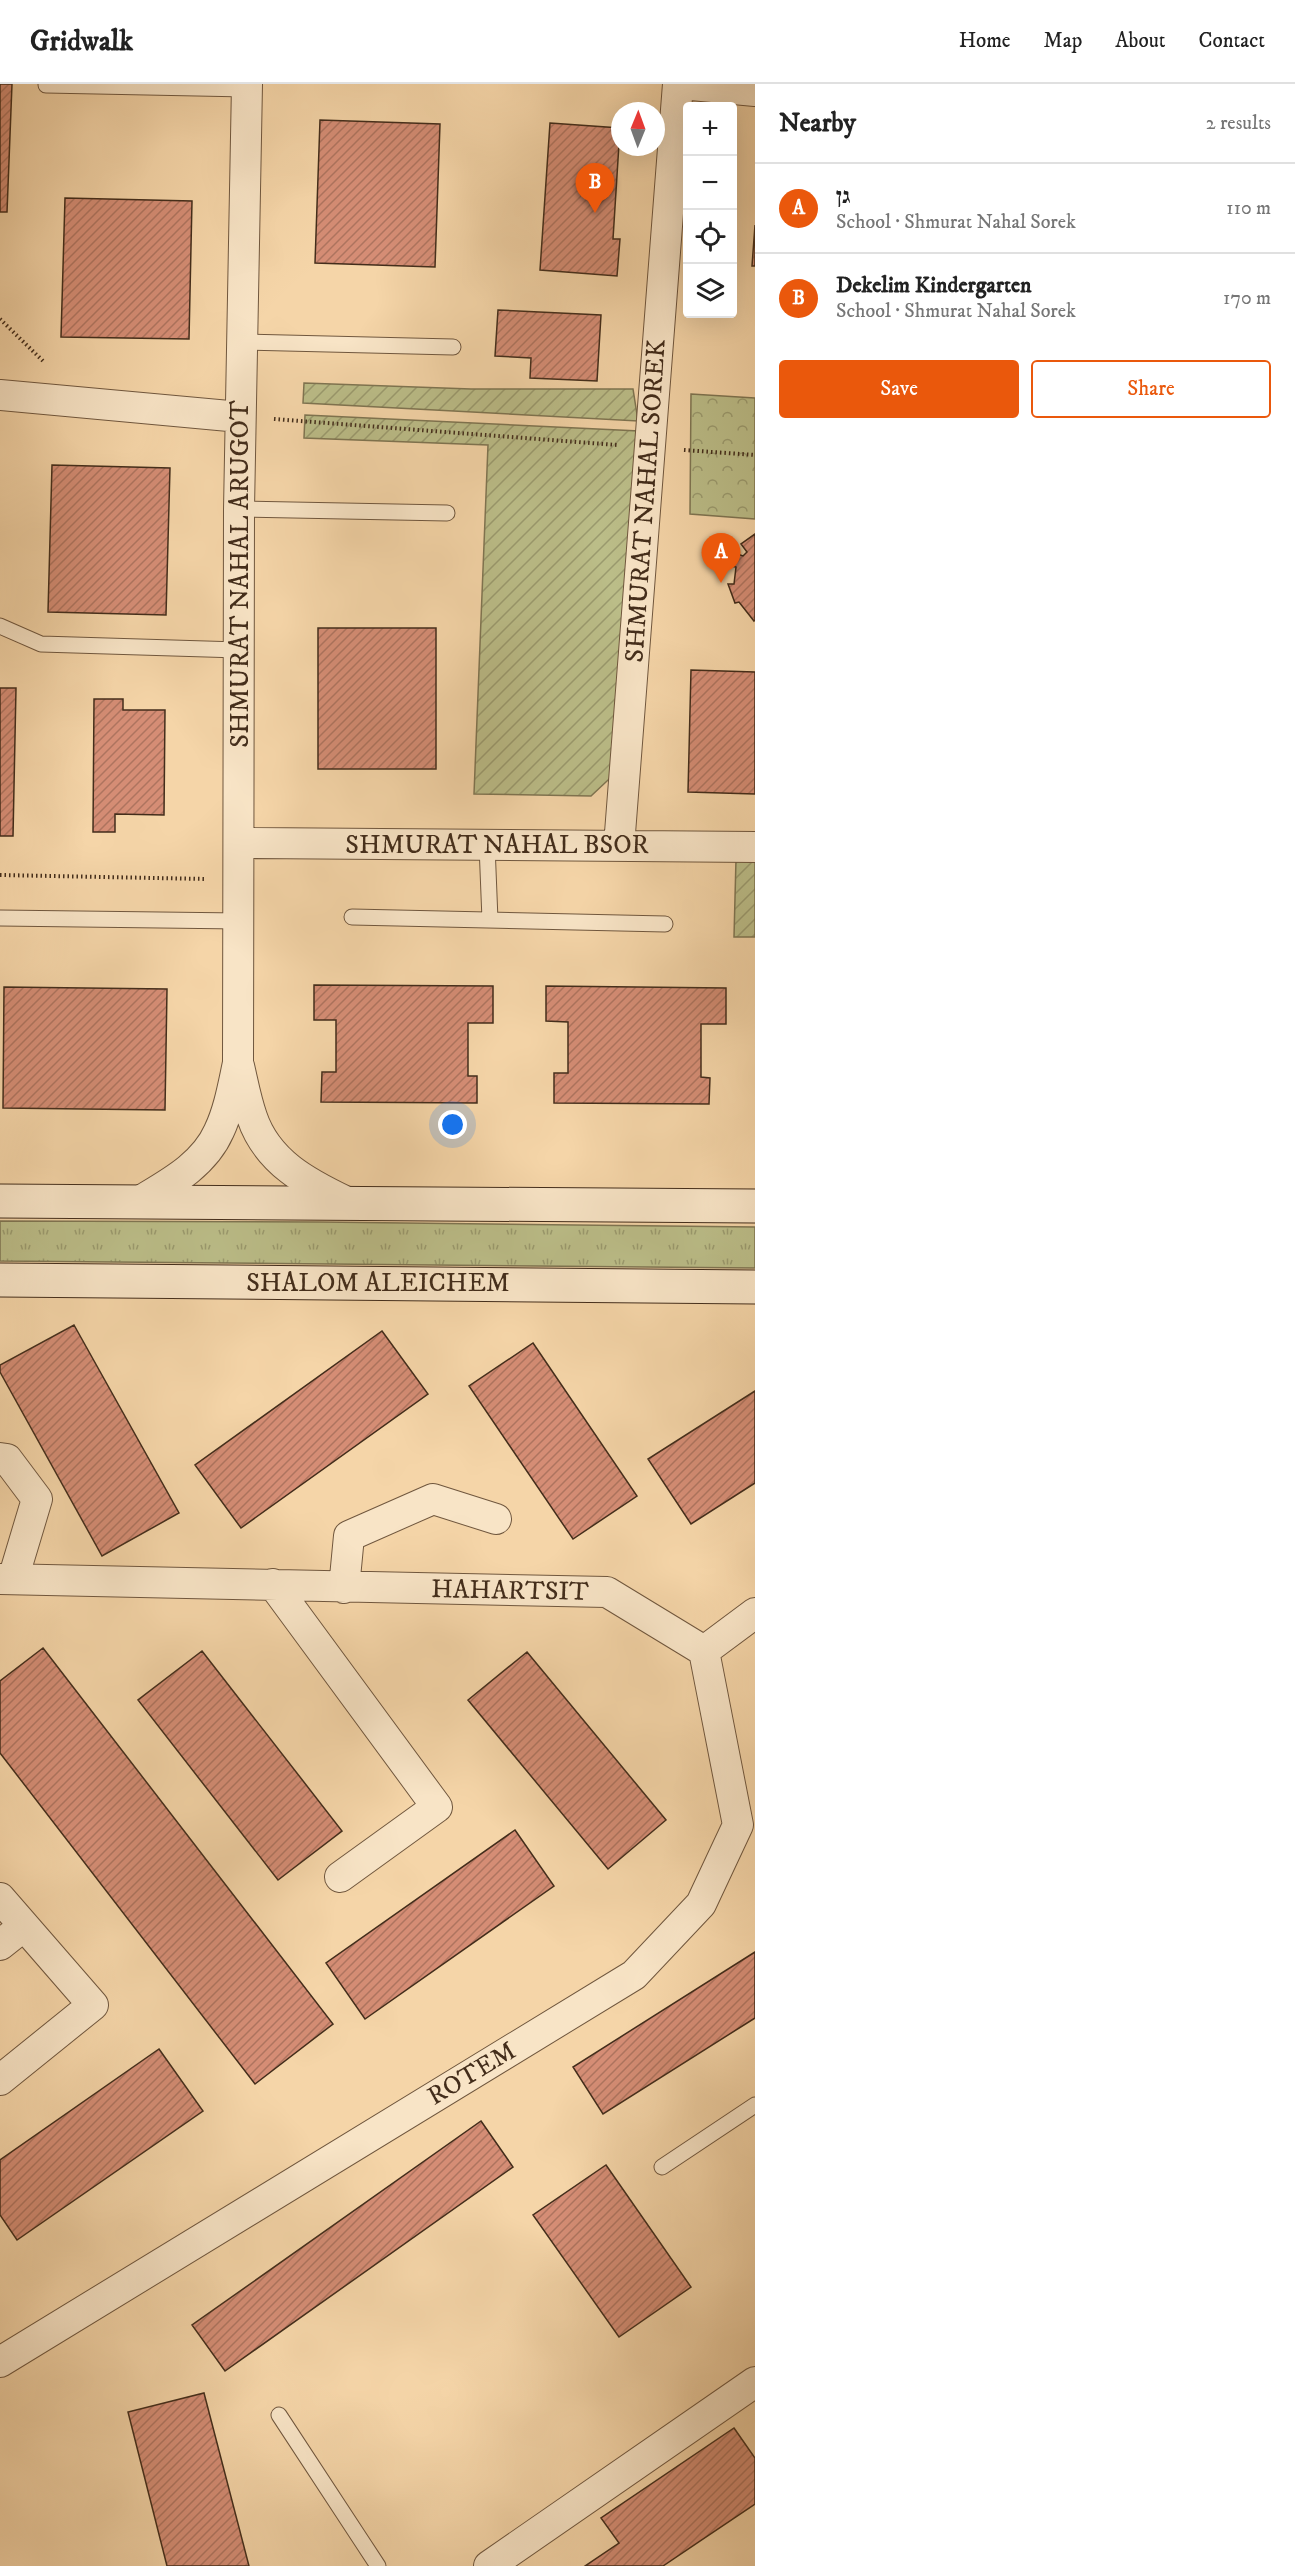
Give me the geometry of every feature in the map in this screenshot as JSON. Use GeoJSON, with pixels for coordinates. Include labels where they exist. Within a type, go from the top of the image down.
{"type":"FeatureCollection","features":[{"type":"Feature","properties":{"kind":"main road"},"geometry":{"type":"LineString","coordinates":[[0,1202],[347,1202],[755,1206]]}},
{"type":"Feature","properties":{"kind":"main road","name":"SHALOM ALEICHEM"},"geometry":{"type":"LineString","coordinates":[[0,1280],[755,1287]]}},
{"type":"Feature","properties":{"kind":"street"},"geometry":{"type":"LineString","coordinates":[[680,84],[755,91]]}},
{"type":"Feature","properties":{"kind":"street","name":"SHMURAT NAHAL SOREK"},"geometry":{"type":"LineString","coordinates":[[619,846],[680,84]]}},
{"type":"Feature","properties":{"kind":"street","name":"SHMURAT NAHAL ARUGOT"},"geometry":{"type":"LineString","coordinates":[[140,1202],[182,1175],[205,1154],[219,1132],[238,1063],[239,509],[247,86]]}},
{"type":"Feature","properties":{"kind":"street"},"geometry":{"type":"LineString","coordinates":[[4,392],[240,417]]}},
{"type":"Feature","properties":{"kind":"street","name":"SHMURAT NAHAL BSOR"},"geometry":{"type":"LineString","coordinates":[[240,843],[755,847]]}},
{"type":"Feature","properties":{"kind":"street","name":"SHMURAT NAHAL ARUGOT"},"geometry":{"type":"LineString","coordinates":[[238,1063],[252,1118],[264,1143],[281,1162],[307,1182],[347,1202]]}},
{"type":"Feature","properties":{"kind":"street","name":"HAHARTSIT"},"geometry":{"type":"LineString","coordinates":[[0,1458],[7,1459],[37,1499],[6,1579],[607,1592],[704,1651]]}},
{"type":"Feature","properties":{"kind":"street"},"geometry":{"type":"LineString","coordinates":[[344,1588],[349,1536],[433,1499],[496,1519]]}},
{"type":"Feature","properties":{"kind":"street"},"geometry":{"type":"LineString","coordinates":[[273,1584],[436,1807],[340,1877]]}},
{"type":"Feature","properties":{"kind":"street"},"geometry":{"type":"LineString","coordinates":[[704,1651],[755,1612]]}},
{"type":"Feature","properties":{"kind":"street","name":"ROTEM"},"geometry":{"type":"LineString","coordinates":[[0,2362],[634,1975],[701,1904],[738,1825],[704,1651]]}},
{"type":"Feature","properties":{"kind":"street"},"geometry":{"type":"LineString","coordinates":[[0,1898],[93,2005],[0,2080]]}},
{"type":"Feature","properties":{"kind":"street"},"geometry":{"type":"LineString","coordinates":[[0,1944],[24,1926]]}},
{"type":"Feature","properties":{"kind":"street"},"geometry":{"type":"LineString","coordinates":[[489,2566],[755,2382]]}},
{"type":"Feature","properties":{"kind":"lane"},"geometry":{"type":"LineString","coordinates":[[46,85],[247,86]]}},
{"type":"Feature","properties":{"kind":"lane"},"geometry":{"type":"LineString","coordinates":[[242,342],[453,347]]}},
{"type":"Feature","properties":{"kind":"lane"},"geometry":{"type":"LineString","coordinates":[[239,509],[447,513]]}},
{"type":"Feature","properties":{"kind":"lane"},"geometry":{"type":"LineString","coordinates":[[0,626],[41,644],[239,650]]}},
{"type":"Feature","properties":{"kind":"lane"},"geometry":{"type":"LineString","coordinates":[[487,845],[490,920]]}},
{"type":"Feature","properties":{"kind":"lane"},"geometry":{"type":"LineString","coordinates":[[352,917],[665,924]]}},
{"type":"Feature","properties":{"kind":"lane"},"geometry":{"type":"LineString","coordinates":[[0,918],[240,921]]}},
{"type":"Feature","properties":{"kind":"lane"},"geometry":{"type":"LineString","coordinates":[[662,2167],[755,2104]]}},
{"type":"Feature","properties":{"kind":"lane"},"geometry":{"type":"LineString","coordinates":[[279,2415],[378,2566]]}},
{"type":"Feature","properties":{"kind":"path"},"geometry":{"type":"LineString","coordinates":[[0,319],[44,361]]}},
{"type":"Feature","properties":{"kind":"path"},"geometry":{"type":"LineString","coordinates":[[240,417],[755,455]]}},
{"type":"Feature","properties":{"kind":"path"},"geometry":{"type":"LineString","coordinates":[[0,875],[240,879]]}},
{"type":"Feature","properties":{"kind":"green space"},"geometry":{"type":"Polygon","coordinates":[[[304,383],[471,389],[633,389],[638,421],[303,403],[304,383]]]}},
{"type":"Feature","properties":{"kind":"green space"},"geometry":{"type":"Polygon","coordinates":[[[691,394],[755,398],[755,519],[690,514],[691,394]]]}},
{"type":"Feature","properties":{"kind":"green space"},"geometry":{"type":"Polygon","coordinates":[[[305,415],[639,431],[623,766],[591,796],[474,794],[488,445],[304,438],[305,415]]]}},
{"type":"Feature","properties":{"kind":"green space"},"geometry":{"type":"Polygon","coordinates":[[[736,859],[755,860],[755,937],[734,937],[736,859]]]}},
{"type":"Feature","properties":{"kind":"green space"},"geometry":{"type":"Polygon","coordinates":[[[0,1221],[755,1227],[755,1268],[0,1261],[0,1221]]]}},
{"type":"Feature","properties":{"kind":"building"},"geometry":{"type":"Polygon","coordinates":[[[0,84],[12,84],[7,212],[0,212],[0,84]]]}},
{"type":"Feature","properties":{"kind":"building"},"geometry":{"type":"Polygon","coordinates":[[[320,120],[440,124],[435,267],[315,263],[320,120]]]}},
{"type":"Feature","properties":{"kind":"building"},"geometry":{"type":"Polygon","coordinates":[[[550,123],[611,127],[611,156],[618,156],[613,239],[620,239],[617,276],[540,270],[550,123]]]}},
{"type":"Feature","properties":{"kind":"building"},"geometry":{"type":"Polygon","coordinates":[[[65,198],[192,201],[189,339],[61,337],[65,198]]]}},
{"type":"Feature","properties":{"kind":"building"},"geometry":{"type":"Polygon","coordinates":[[[755,225],[755,266],[752,266],[755,225]]]}},
{"type":"Feature","properties":{"kind":"building"},"geometry":{"type":"Polygon","coordinates":[[[498,310],[601,315],[597,381],[530,378],[531,358],[495,356],[498,310]]]}},
{"type":"Feature","properties":{"kind":"building"},"geometry":{"type":"Polygon","coordinates":[[[52,465],[170,468],[166,615],[48,612],[52,465]]]}},
{"type":"Feature","properties":{"kind":"building"},"geometry":{"type":"Polygon","coordinates":[[[755,534],[754,621],[739,602],[735,603],[728,584],[734,584],[736,567],[731,566],[737,554],[743,556],[747,552],[741,544],[755,534]]]}},
{"type":"Feature","properties":{"kind":"building"},"geometry":{"type":"Polygon","coordinates":[[[318,628],[436,628],[436,769],[318,769],[318,628]]]}},
{"type":"Feature","properties":{"kind":"building"},"geometry":{"type":"Polygon","coordinates":[[[691,670],[755,672],[755,794],[688,792],[691,670]]]}},
{"type":"Feature","properties":{"kind":"building"},"geometry":{"type":"Polygon","coordinates":[[[0,688],[16,688],[13,836],[0,836],[0,688]]]}},
{"type":"Feature","properties":{"kind":"building"},"geometry":{"type":"Polygon","coordinates":[[[94,699],[123,699],[123,710],[165,710],[164,815],[115,814],[115,832],[93,832],[94,699]]]}},
{"type":"Feature","properties":{"kind":"building"},"geometry":{"type":"Polygon","coordinates":[[[314,985],[493,986],[493,1023],[468,1023],[468,1076],[477,1076],[477,1103],[321,1102],[322,1072],[336,1072],[336,1020],[314,1020],[314,985]]]}},
{"type":"Feature","properties":{"kind":"building"},"geometry":{"type":"Polygon","coordinates":[[[546,986],[726,988],[726,1024],[701,1024],[701,1077],[710,1078],[709,1104],[554,1103],[554,1073],[568,1073],[568,1022],[546,1021],[546,986]]]}},
{"type":"Feature","properties":{"kind":"building"},"geometry":{"type":"Polygon","coordinates":[[[4,987],[167,989],[165,1110],[3,1108],[4,987]]]}},
{"type":"Feature","properties":{"kind":"building"},"geometry":{"type":"Polygon","coordinates":[[[74,1325],[179,1513],[102,1556],[0,1372],[0,1365],[74,1325]]]}},
{"type":"Feature","properties":{"kind":"building"},"geometry":{"type":"Polygon","coordinates":[[[382,1331],[428,1394],[241,1528],[195,1465],[382,1331]]]}},
{"type":"Feature","properties":{"kind":"building"},"geometry":{"type":"Polygon","coordinates":[[[533,1343],[637,1496],[573,1539],[469,1386],[533,1343]]]}},
{"type":"Feature","properties":{"kind":"building"},"geometry":{"type":"Polygon","coordinates":[[[755,1391],[755,1483],[691,1524],[648,1459],[755,1391]]]}},
{"type":"Feature","properties":{"kind":"building"},"geometry":{"type":"Polygon","coordinates":[[[43,1648],[333,2024],[255,2084],[0,1753],[0,1681],[43,1648]]]}},
{"type":"Feature","properties":{"kind":"building"},"geometry":{"type":"Polygon","coordinates":[[[202,1651],[342,1831],[278,1880],[138,1700],[202,1651]]]}},
{"type":"Feature","properties":{"kind":"building"},"geometry":{"type":"Polygon","coordinates":[[[527,1652],[666,1820],[608,1869],[468,1700],[527,1652]]]}},
{"type":"Feature","properties":{"kind":"building"},"geometry":{"type":"Polygon","coordinates":[[[515,1830],[554,1886],[365,2019],[326,1963],[515,1830]]]}},
{"type":"Feature","properties":{"kind":"building"},"geometry":{"type":"Polygon","coordinates":[[[755,1952],[755,2018],[603,2114],[573,2067],[755,1952]]]}},
{"type":"Feature","properties":{"kind":"building"},"geometry":{"type":"Polygon","coordinates":[[[159,2049],[203,2111],[17,2240],[0,2215],[0,2160],[159,2049]]]}},
{"type":"Feature","properties":{"kind":"building"},"geometry":{"type":"Polygon","coordinates":[[[481,2121],[513,2167],[225,2371],[192,2325],[481,2121]]]}},
{"type":"Feature","properties":{"kind":"building"},"geometry":{"type":"Polygon","coordinates":[[[606,2165],[691,2287],[619,2337],[533,2215],[606,2165]]]}},
{"type":"Feature","properties":{"kind":"building"},"geometry":{"type":"Polygon","coordinates":[[[204,2393],[249,2566],[167,2566],[128,2412],[204,2393]]]}},
{"type":"Feature","properties":{"kind":"building"},"geometry":{"type":"Polygon","coordinates":[[[734,2428],[755,2458],[755,2504],[663,2566],[585,2566],[619,2543],[601,2518],[734,2428]]]}},
{"type":"Feature","properties":{"kind":"place","name":"Dekelim Kindergarten"},"geometry":{"type":"Point","coordinates":[595,213]}},
{"type":"Feature","properties":{"kind":"place","name":"גן"},"geometry":{"type":"Point","coordinates":[721,583]}}]}
